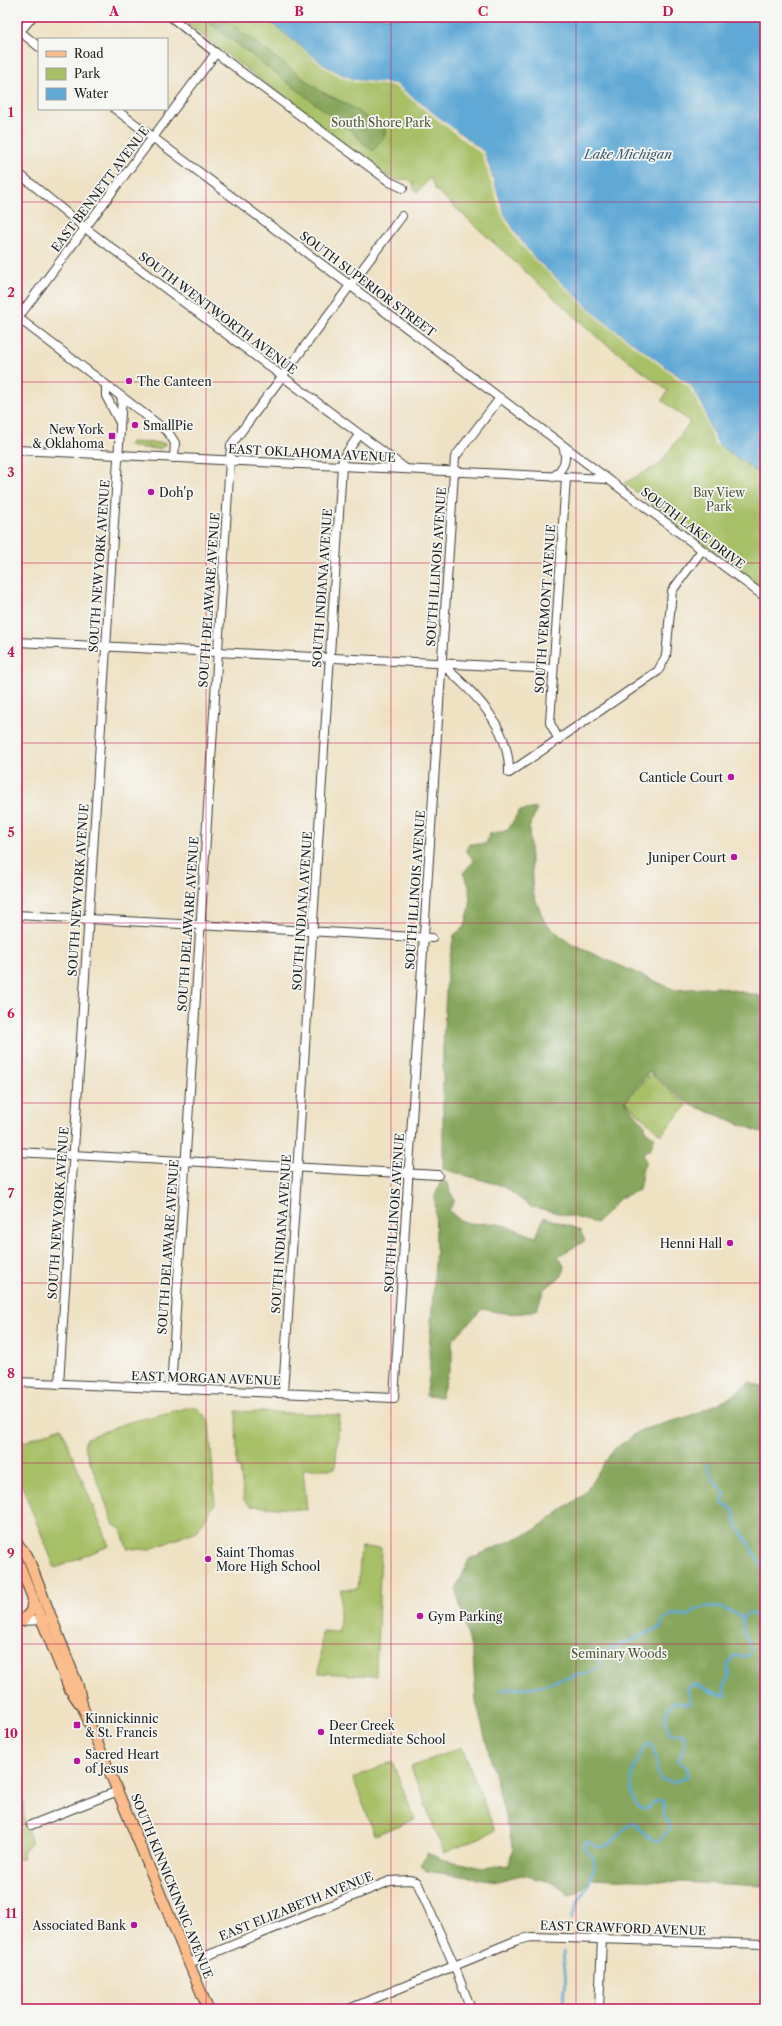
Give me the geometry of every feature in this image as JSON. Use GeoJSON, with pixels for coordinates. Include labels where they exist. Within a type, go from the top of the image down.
{"type":"FeatureCollection","features":[{"type":"Feature","properties":{"kind":"main road","name":"SOUTH KINNICKINNIC AVENUE"},"geometry":{"type":"LineString","coordinates":[[17,1543],[27,1554],[46,1620]]}},
{"type":"Feature","properties":{"kind":"main road","name":"SOUTH KINNICKINNIC AVENUE"},"geometry":{"type":"LineString","coordinates":[[17,1558],[33,1598],[46,1620],[78,1686],[83,1708],[208,2009]]}},
{"type":"Feature","properties":{"kind":"main road"},"geometry":{"type":"LineString","coordinates":[[19,1621],[31,1611],[33,1598]]}},
{"type":"Feature","properties":{"kind":"street"},"geometry":{"type":"LineString","coordinates":[[32,17],[18,32],[38,46]]}},
{"type":"Feature","properties":{"kind":"street"},"geometry":{"type":"LineString","coordinates":[[171,17],[216,53],[390,182],[403,188]]}},
{"type":"Feature","properties":{"kind":"street","name":"EAST BENNETT AVENUE"},"geometry":{"type":"LineString","coordinates":[[17,318],[216,53]]}},
{"type":"Feature","properties":{"kind":"street","name":"SOUTH SUPERIOR STREET"},"geometry":{"type":"LineString","coordinates":[[116,110],[606,479]]}},
{"type":"Feature","properties":{"kind":"street","name":"SOUTH WENTWORTH AVENUE"},"geometry":{"type":"LineString","coordinates":[[17,172],[85,228],[407,470]]}},
{"type":"Feature","properties":{"kind":"street","name":"SOUTH DELAWARE AVENUE"},"geometry":{"type":"LineString","coordinates":[[171,1389],[231,445],[402,216]]}},
{"type":"Feature","properties":{"kind":"street"},"geometry":{"type":"LineString","coordinates":[[17,318],[173,437],[175,443],[174,458]]}},
{"type":"Feature","properties":{"kind":"street"},"geometry":{"type":"LineString","coordinates":[[106,385],[106,396],[120,424]]}},
{"type":"Feature","properties":{"kind":"street","name":"SOUTH NEW YORK AVENUE"},"geometry":{"type":"LineString","coordinates":[[59,1384],[122,397]]}},
{"type":"Feature","properties":{"kind":"street","name":"SOUTH ILLINOIS AVENUE"},"geometry":{"type":"LineString","coordinates":[[394,1398],[409,1172],[428,938],[442,664],[455,457],[500,398]]}},
{"type":"Feature","properties":{"kind":"street","name":"SOUTH INDIANA AVENUE"},"geometry":{"type":"LineString","coordinates":[[283,1393],[342,466],[343,458],[359,435]]}},
{"type":"Feature","properties":{"kind":"street"},"geometry":{"type":"LineString","coordinates":[[553,477],[560,471],[565,462],[566,457],[562,446]]}},
{"type":"Feature","properties":{"kind":"street","name":"EAST OKLAHOMA AVENUE"},"geometry":{"type":"LineString","coordinates":[[17,450],[606,479]]}},
{"type":"Feature","properties":{"kind":"street","name":"SOUTH VERMONT AVENUE"},"geometry":{"type":"LineString","coordinates":[[559,740],[550,723],[566,478]]}},
{"type":"Feature","properties":{"kind":"street","name":"SOUTH LAKE DRIVE"},"geometry":{"type":"LineString","coordinates":[[606,479],[765,597]]}},
{"type":"Feature","properties":{"kind":"street"},"geometry":{"type":"LineString","coordinates":[[442,664],[478,699],[493,719],[506,744],[509,759],[509,773],[658,671],[666,656],[672,591],[702,550]]}},
{"type":"Feature","properties":{"kind":"street"},"geometry":{"type":"LineString","coordinates":[[17,642],[553,669]]}},
{"type":"Feature","properties":{"kind":"street"},"geometry":{"type":"LineString","coordinates":[[17,916],[428,938]]}},
{"type":"Feature","properties":{"kind":"street"},"geometry":{"type":"LineString","coordinates":[[17,1152],[409,1172],[438,1175]]}},
{"type":"Feature","properties":{"kind":"street","name":"EAST MORGAN AVENUE"},"geometry":{"type":"LineString","coordinates":[[17,1382],[394,1398]]}},
{"type":"Feature","properties":{"kind":"street"},"geometry":{"type":"LineString","coordinates":[[19,1621],[46,1620]]}},
{"type":"Feature","properties":{"kind":"street"},"geometry":{"type":"LineString","coordinates":[[31,1825],[118,1790]]}},
{"type":"Feature","properties":{"kind":"street","name":"EAST ELIZABETH AVENUE"},"geometry":{"type":"LineString","coordinates":[[189,1963],[390,1881],[410,1880],[417,1882],[454,1965]]}},
{"type":"Feature","properties":{"kind":"street","name":"EAST CRAWFORD AVENUE"},"geometry":{"type":"LineString","coordinates":[[349,2009],[454,1965],[515,1941],[532,1937],[765,1944]]}},
{"type":"Feature","properties":{"kind":"street"},"geometry":{"type":"LineString","coordinates":[[599,2009],[602,1938]]}},
{"type":"Feature","properties":{"kind":"street"},"geometry":{"type":"LineString","coordinates":[[454,1965],[472,2009]]}},
{"type":"Feature","properties":{"kind":"green space"},"geometry":{"type":"Polygon","coordinates":[[[178,17],[264,17],[325,66],[395,84],[484,152],[690,385],[749,466],[765,480],[765,590],[624,483],[659,465],[690,422],[662,400],[668,391],[597,337],[435,189],[430,177],[418,192],[414,189],[413,183],[408,179],[397,180],[387,176],[178,17]]]}},
{"type":"Feature","properties":{"kind":"green space"},"geometry":{"type":"Polygon","coordinates":[[[202,17],[222,17],[320,91],[348,105],[385,129],[385,135],[373,151],[354,133],[202,17]]]}},
{"type":"Feature","properties":{"kind":"green space"},"geometry":{"type":"Polygon","coordinates":[[[131,442],[166,444],[160,449],[132,447],[129,446],[131,442]]]}},
{"type":"Feature","properties":{"kind":"green space"},"geometry":{"type":"Polygon","coordinates":[[[537,808],[529,828],[533,893],[545,923],[571,944],[675,990],[718,987],[765,997],[765,1134],[689,1104],[650,1072],[624,1101],[645,1125],[646,1132],[655,1137],[650,1150],[645,1151],[643,1156],[646,1161],[643,1168],[639,1190],[620,1198],[597,1223],[530,1206],[503,1186],[443,1169],[443,1047],[447,972],[454,935],[465,926],[470,906],[469,886],[463,873],[474,861],[466,850],[469,844],[486,844],[490,834],[508,830],[519,811],[537,808]]]}},
{"type":"Feature","properties":{"kind":"green space"},"geometry":{"type":"Polygon","coordinates":[[[651,1074],[687,1105],[661,1135],[625,1101],[651,1074]]]}},
{"type":"Feature","properties":{"kind":"green space"},"geometry":{"type":"Polygon","coordinates":[[[441,1180],[448,1183],[450,1192],[455,1200],[449,1210],[461,1220],[472,1223],[491,1223],[503,1225],[536,1237],[544,1217],[580,1230],[585,1241],[558,1256],[564,1266],[562,1276],[544,1289],[537,1309],[517,1314],[482,1309],[452,1341],[452,1361],[441,1397],[426,1396],[430,1372],[429,1351],[436,1249],[435,1196],[441,1180]]]}},
{"type":"Feature","properties":{"kind":"green space","name":"Seminary Woods"},"geometry":{"type":"Polygon","coordinates":[[[750,1382],[765,1388],[765,1886],[591,1878],[578,1893],[569,1895],[555,1883],[522,1875],[497,1881],[426,1871],[421,1864],[427,1853],[441,1859],[483,1868],[509,1865],[513,1848],[476,1701],[473,1656],[456,1590],[469,1559],[533,1531],[583,1495],[613,1450],[641,1430],[690,1416],[726,1400],[750,1382]]]}},
{"type":"Feature","properties":{"kind":"green space"},"geometry":{"type":"Polygon","coordinates":[[[195,1406],[209,1420],[215,1504],[197,1531],[148,1550],[127,1548],[121,1529],[114,1525],[84,1445],[87,1438],[126,1423],[195,1406]]]}},
{"type":"Feature","properties":{"kind":"green space"},"geometry":{"type":"Polygon","coordinates":[[[236,1411],[340,1415],[335,1469],[303,1469],[307,1510],[251,1506],[244,1500],[240,1468],[237,1467],[236,1411]]]}},
{"type":"Feature","properties":{"kind":"green space"},"geometry":{"type":"Polygon","coordinates":[[[61,1427],[109,1546],[55,1568],[17,1474],[17,1445],[61,1427]]]}},
{"type":"Feature","properties":{"kind":"green space"},"geometry":{"type":"Polygon","coordinates":[[[361,1547],[381,1548],[376,1676],[319,1673],[322,1631],[339,1632],[341,1589],[358,1589],[361,1547]]]}},
{"type":"Feature","properties":{"kind":"green space"},"geometry":{"type":"Polygon","coordinates":[[[462,1747],[495,1831],[444,1853],[411,1767],[462,1747]]]}},
{"type":"Feature","properties":{"kind":"green space"},"geometry":{"type":"Polygon","coordinates":[[[392,1762],[415,1819],[375,1835],[353,1778],[392,1762]]]}},
{"type":"Feature","properties":{"kind":"green space"},"geometry":{"type":"Polygon","coordinates":[[[17,1777],[22,1791],[24,1817],[31,1841],[31,1844],[23,1851],[22,1859],[17,1859],[17,1777]]]}},
{"type":"Feature","properties":{"kind":"water","name":"Lake Michigan"},"geometry":{"type":"Polygon","coordinates":[[[264,17],[765,17],[765,480],[749,466],[715,442],[703,407],[690,385],[603,321],[535,259],[518,237],[504,214],[484,152],[395,85],[355,80],[342,75],[325,66],[264,17]]]}},
{"type":"Feature","properties":{"kind":"pier"},"geometry":{"type":"Polygon","coordinates":[[[262,17],[325,66],[342,75],[355,80],[395,84],[484,152],[504,214],[518,237],[535,259],[603,321],[690,385],[703,407],[709,427],[719,447],[714,443],[701,408],[689,387],[602,322],[534,260],[516,238],[502,215],[482,154],[394,86],[355,82],[341,77],[324,67],[262,17]]]}},
{"type":"Feature","properties":{"kind":"waterway"},"geometry":{"type":"LineString","coordinates":[[707,1464],[714,1480],[726,1494],[723,1496],[723,1504],[732,1509],[737,1525],[765,1571]]}},
{"type":"Feature","properties":{"kind":"waterway"},"geometry":{"type":"LineString","coordinates":[[500,1690],[541,1686],[564,1678],[584,1674],[599,1668],[600,1660],[604,1652],[661,1627],[663,1620],[674,1614],[688,1616],[701,1608],[715,1607],[722,1608],[743,1618]]}},
{"type":"Feature","properties":{"kind":"waterway"},"geometry":{"type":"LineString","coordinates":[[571,1919],[573,1912],[593,1874],[594,1861],[584,1845],[586,1841],[596,1847],[603,1847],[613,1842],[625,1828],[634,1823],[650,1839],[659,1841],[670,1828],[669,1823],[662,1814],[665,1808],[663,1800],[654,1801],[648,1809],[639,1807],[634,1800],[631,1790],[632,1778],[639,1756],[644,1748],[650,1744],[653,1745],[658,1773],[663,1780],[673,1783],[688,1777],[688,1769],[679,1762],[684,1745],[683,1738],[681,1734],[670,1734],[666,1724],[666,1712],[675,1701],[689,1704],[691,1701],[687,1688],[694,1684],[725,1697],[723,1687],[731,1674],[728,1667],[730,1661],[733,1656],[748,1656],[750,1653],[749,1645],[743,1630],[743,1618],[748,1613],[760,1617],[765,1622]]}},
{"type":"Feature","properties":{"kind":"waterway"},"geometry":{"type":"LineString","coordinates":[[560,2009],[565,1994],[563,1952]]}},
{"type":"Feature","properties":{"kind":"place","name":"The Canteen"},"geometry":{"type":"Point","coordinates":[129,381]}},
{"type":"Feature","properties":{"kind":"place","name":"SmallPie"},"geometry":{"type":"Point","coordinates":[135,425]}},
{"type":"Feature","properties":{"kind":"place","name":"New York & Oklahoma"},"geometry":{"type":"Point","coordinates":[112,436]}},
{"type":"Feature","properties":{"kind":"place","name":"Doh'p"},"geometry":{"type":"Point","coordinates":[151,492]}},
{"type":"Feature","properties":{"kind":"place","name":"Canticle Court"},"geometry":{"type":"Point","coordinates":[731,777]}},
{"type":"Feature","properties":{"kind":"place","name":"Juniper Court"},"geometry":{"type":"Point","coordinates":[734,857]}},
{"type":"Feature","properties":{"kind":"place","name":"Henni Hall"},"geometry":{"type":"Point","coordinates":[730,1243]}},
{"type":"Feature","properties":{"kind":"place","name":"Saint Thomas More High School"},"geometry":{"type":"Point","coordinates":[208,1559]}},
{"type":"Feature","properties":{"kind":"place","name":"Gym Parking"},"geometry":{"type":"Point","coordinates":[420,1616]}},
{"type":"Feature","properties":{"kind":"place","name":"Kinnickinnic & St. Francis"},"geometry":{"type":"Point","coordinates":[77,1725]}},
{"type":"Feature","properties":{"kind":"place","name":"Deer Creek Intermediate School"},"geometry":{"type":"Point","coordinates":[321,1732]}},
{"type":"Feature","properties":{"kind":"place","name":"Sacred Heart of Jesus"},"geometry":{"type":"Point","coordinates":[77,1761]}},
{"type":"Feature","properties":{"kind":"place","name":"Associated Bank"},"geometry":{"type":"Point","coordinates":[134,1925]}},
{"type":"Feature","properties":{"kind":"park label","name":"South Shore Park"},"geometry":{"type":"Point","coordinates":[381,122]}},
{"type":"Feature","properties":{"kind":"park label","name":"Bay View Park"},"geometry":{"type":"Point","coordinates":[719,499]}}]}
